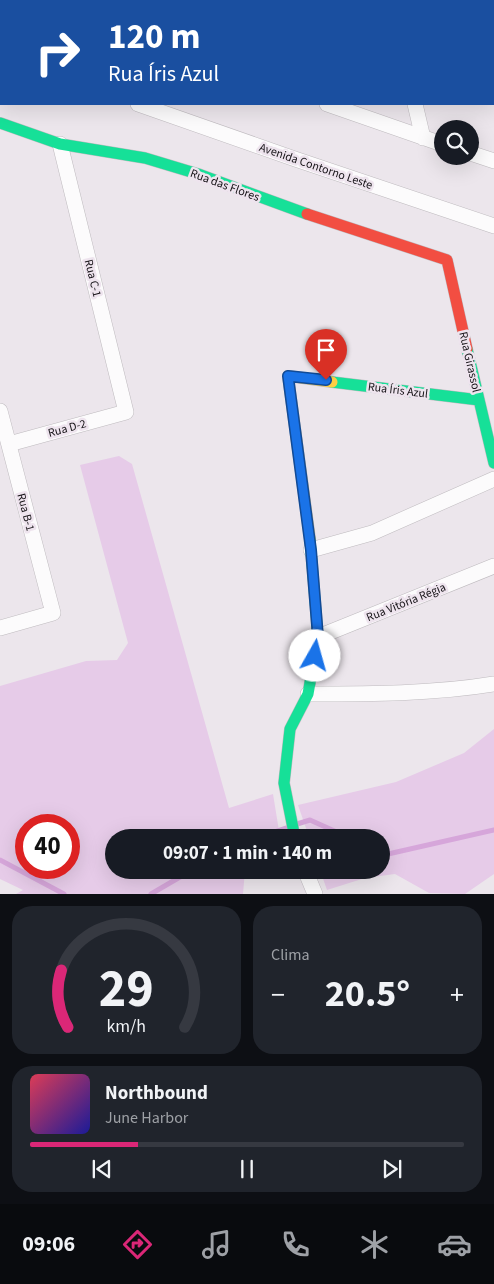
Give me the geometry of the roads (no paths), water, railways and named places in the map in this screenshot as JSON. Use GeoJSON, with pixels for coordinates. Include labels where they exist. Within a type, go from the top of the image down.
{"type":"FeatureCollection","features":[{"type":"Feature","properties":{"kind":"street","name":"Avenida Contorno Leste"},"geometry":{"type":"LineString","coordinates":[[141,105],[494,226]]}},
{"type":"Feature","properties":{"kind":"street"},"geometry":{"type":"LineString","coordinates":[[330,105],[434,141]]}},
{"type":"Feature","properties":{"kind":"street"},"geometry":{"type":"LineString","coordinates":[[415,105],[423,138]]}},
{"type":"Feature","properties":{"kind":"street","name":"Rua das Flores"},"geometry":{"type":"LineString","coordinates":[[0,123],[60,144],[154,160],[198,174],[280,205],[447,260]]}},
{"type":"Feature","properties":{"kind":"street","name":"Rua C-1"},"geometry":{"type":"LineString","coordinates":[[60,144],[126,412]]}},
{"type":"Feature","properties":{"kind":"street"},"geometry":{"type":"LineString","coordinates":[[479,156],[494,161]]}},
{"type":"Feature","properties":{"kind":"street","name":"Rua Girassol"},"geometry":{"type":"LineString","coordinates":[[447,260],[479,400],[488,419],[494,464]]}},
{"type":"Feature","properties":{"kind":"street","name":"Rua Íris Azul"},"geometry":{"type":"LineString","coordinates":[[311,550],[288,376],[479,400]]}},
{"type":"Feature","properties":{"kind":"street","name":"Rua B-1"},"geometry":{"type":"LineString","coordinates":[[0,411],[53,612],[0,628]]}},
{"type":"Feature","properties":{"kind":"street","name":"Rua D-2"},"geometry":{"type":"LineString","coordinates":[[9,444],[126,412]]}},
{"type":"Feature","properties":{"kind":"street"},"geometry":{"type":"LineString","coordinates":[[294,829],[284,783],[290,729],[308,694],[318,637],[311,550],[372,533],[494,480]]}},
{"type":"Feature","properties":{"kind":"street","name":"Rua Vitória Régia"},"geometry":{"type":"LineString","coordinates":[[318,637],[494,566]]}},
{"type":"Feature","properties":{"kind":"street"},"geometry":{"type":"LineString","coordinates":[[308,694],[358,694],[472,688],[494,684]]}},
{"type":"Feature","properties":{"kind":"street"},"geometry":{"type":"LineString","coordinates":[[309,879],[315,894]]}},
{"type":"Feature","properties":{"kind":"waterway"},"geometry":{"type":"LineString","coordinates":[[297,824],[310,820],[330,829]]}},
{"type":"Feature","properties":{"kind":"waterway"},"geometry":{"type":"LineString","coordinates":[[283,829],[289,827]]}},
{"type":"Feature","properties":{"kind":"waterway"},"geometry":{"type":"LineString","coordinates":[[390,854],[494,830]]}},
{"type":"Feature","properties":{"kind":"waterway"},"geometry":{"type":"LineString","coordinates":[[0,860],[64,894]]}},
{"type":"Feature","properties":{"kind":"waterway"},"geometry":{"type":"LineString","coordinates":[[151,894],[177,879]]}}]}
